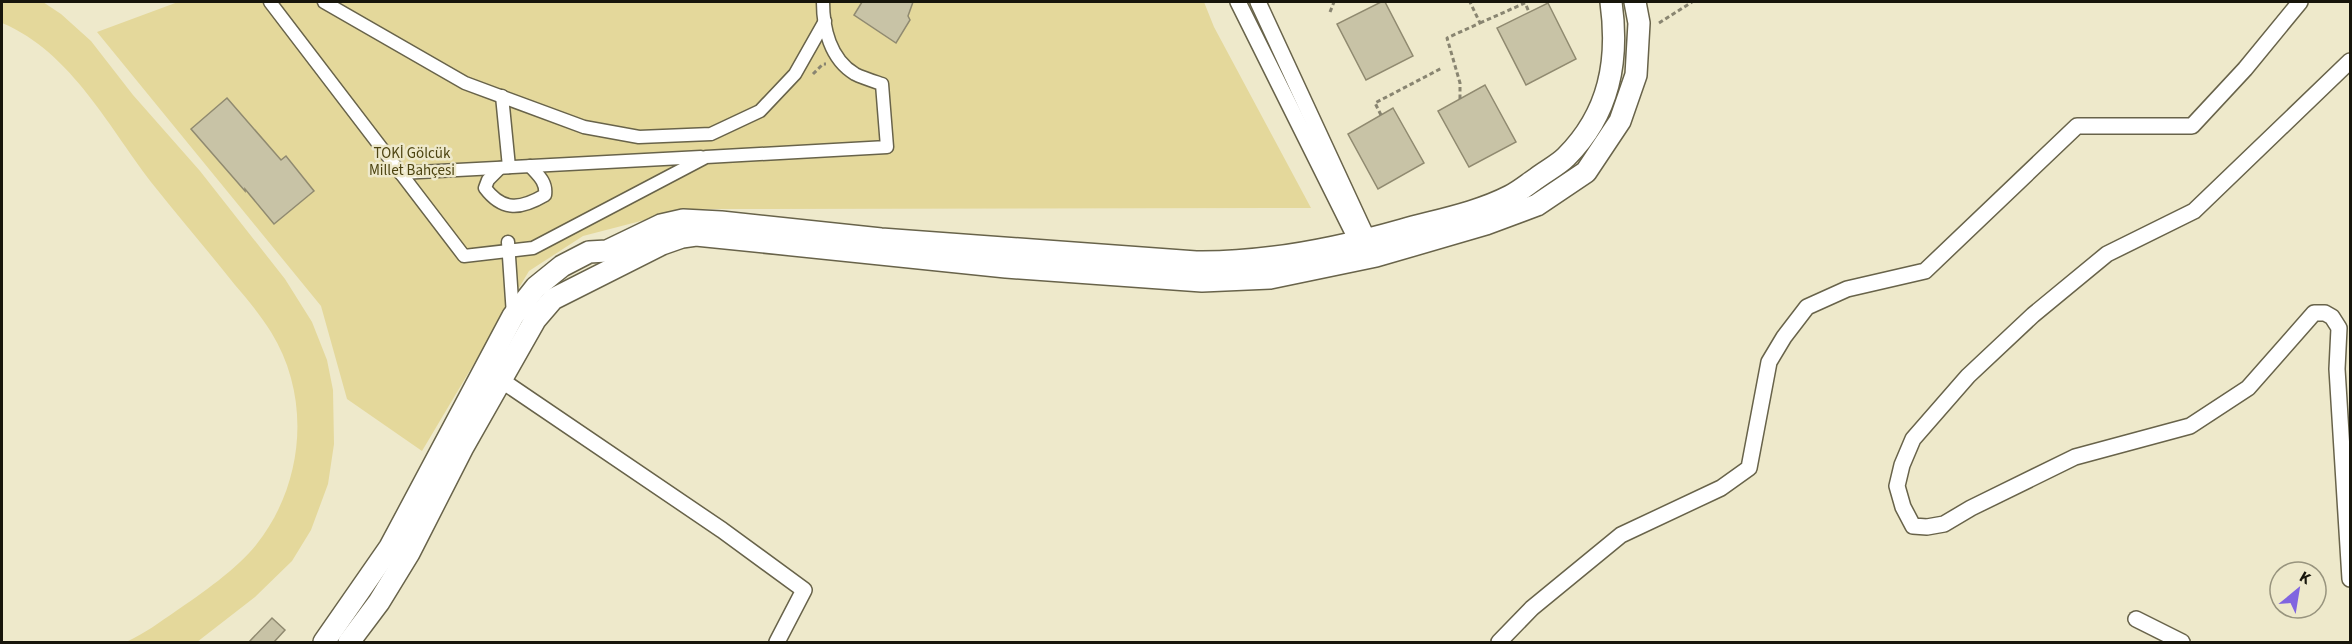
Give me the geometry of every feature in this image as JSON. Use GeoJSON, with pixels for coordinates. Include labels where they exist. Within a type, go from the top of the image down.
{"type":"FeatureCollection","features":[{"type":"Feature","properties":{"kind":"main road"},"geometry":{"type":"LineString","coordinates":[[357,640],[409,553],[463,447],[535,320],[553,299],[663,244],[682,237],[696,236],[1006,267],[1202,281],[1270,278],[1367,249],[1511,196],[1566,158],[1588,129],[1605,100],[1614,58],[1611,2]]}},
{"type":"Feature","properties":{"kind":"main road"},"geometry":{"type":"LineString","coordinates":[[324,642],[390,547],[513,316],[536,287],[562,266],[589,252],[607,251],[661,225],[683,220],[1196,262],[1222,262],[1367,249],[1486,225],[1537,204],[1586,172],[1620,121],[1636,75],[1638,22],[1635,2]]}},
{"type":"Feature","properties":{"kind":"street"},"geometry":{"type":"LineString","coordinates":[[270,2],[464,256],[508,247],[533,249],[706,157]]}},
{"type":"Feature","properties":{"kind":"street"},"geometry":{"type":"LineString","coordinates":[[324,2],[465,83],[584,127],[639,137],[711,134],[760,111],[795,74],[825,21]]}},
{"type":"Feature","properties":{"kind":"street"},"geometry":{"type":"LineString","coordinates":[[400,173],[887,147],[882,84],[855,74],[837,59],[825,29],[823,2]]}},
{"type":"Feature","properties":{"kind":"street"},"geometry":{"type":"LineString","coordinates":[[1238,2],[1367,249]]}},
{"type":"Feature","properties":{"kind":"street"},"geometry":{"type":"LineString","coordinates":[[1258,2],[1367,249]]}},
{"type":"Feature","properties":{"kind":"street"},"geometry":{"type":"LineString","coordinates":[[1499,642],[1532,608],[1621,535],[1721,488],[1749,468],[1769,362],[1784,337],[1807,307],[1847,289],[1925,271],[2077,126],[2192,126],[2245,69],[2300,2]]}},
{"type":"Feature","properties":{"kind":"street"},"geometry":{"type":"LineString","coordinates":[[2350,61],[2194,211],[2107,254],[2033,315],[1968,376],[1913,439],[1902,465],[1897,486],[1903,507],[1913,526],[1927,527],[1944,524],[1971,508],[2075,457],[2190,426],[2248,388],[2314,313],[2325,313],[2332,317],[2338,328],[2337,369],[2350,579]]}},
{"type":"Feature","properties":{"kind":"street"},"geometry":{"type":"LineString","coordinates":[[502,96],[504,168]]}},
{"type":"Feature","properties":{"kind":"street"},"geometry":{"type":"LineString","coordinates":[[504,168],[488,180],[485,188],[502,204],[517,207],[532,203],[545,195],[546,188],[542,180],[530,166]]}},
{"type":"Feature","properties":{"kind":"street"},"geometry":{"type":"LineString","coordinates":[[508,247],[513,316]]}},
{"type":"Feature","properties":{"kind":"street"},"geometry":{"type":"LineString","coordinates":[[2337,369],[2350,378]]}},
{"type":"Feature","properties":{"kind":"street"},"geometry":{"type":"LineString","coordinates":[[501,380],[722,530],[804,590],[777,642]]}},
{"type":"Feature","properties":{"kind":"street"},"geometry":{"type":"LineString","coordinates":[[2136,619],[2182,642]]}},
{"type":"Feature","properties":{"kind":"path"},"geometry":{"type":"LineString","coordinates":[[1330,12],[1334,2]]}},
{"type":"Feature","properties":{"kind":"path"},"geometry":{"type":"LineString","coordinates":[[1470,2],[1480,23]]}},
{"type":"Feature","properties":{"kind":"path"},"geometry":{"type":"LineString","coordinates":[[1659,23],[1692,2]]}},
{"type":"Feature","properties":{"kind":"path"},"geometry":{"type":"LineString","coordinates":[[1460,99],[1460,83],[1447,38],[1525,3],[1529,12]]}},
{"type":"Feature","properties":{"kind":"path"},"geometry":{"type":"LineString","coordinates":[[1381,115],[1375,103],[1442,68]]}},
{"type":"Feature","properties":{"kind":"green space"},"geometry":{"type":"Polygon","coordinates":[[[2,2],[43,2],[61,14],[91,41],[133,95],[200,171],[285,279],[312,322],[327,360],[333,390],[334,444],[328,484],[311,530],[292,561],[255,597],[197,642],[126,642],[158,624],[229,572],[256,545],[272,521],[293,469],[297,441],[297,413],[293,385],[284,358],[259,314],[155,187],[88,94],[49,53],[27,36],[2,23],[2,2]]]}},
{"type":"Feature","properties":{"kind":"green space","name":"TOKİ Gölcük Millet Bahçesi"},"geometry":{"type":"Polygon","coordinates":[[[178,2],[1204,2],[1214,27],[1311,208],[687,209],[583,236],[529,271],[422,451],[347,399],[321,306],[97,32],[178,2]]]}},
{"type":"Feature","properties":{"kind":"building"},"geometry":{"type":"Polygon","coordinates":[[[862,2],[913,2],[908,16],[910,20],[896,43],[854,15],[862,2]]]}},
{"type":"Feature","properties":{"kind":"building"},"geometry":{"type":"Polygon","coordinates":[[[1385,2],[1413,56],[1366,80],[1337,24],[1385,2]]]}},
{"type":"Feature","properties":{"kind":"building"},"geometry":{"type":"Polygon","coordinates":[[[1548,3],[1576,59],[1526,85],[1497,28],[1548,3]]]}},
{"type":"Feature","properties":{"kind":"building"},"geometry":{"type":"Polygon","coordinates":[[[1485,85],[1516,142],[1469,167],[1438,111],[1485,85]]]}},
{"type":"Feature","properties":{"kind":"building"},"geometry":{"type":"Polygon","coordinates":[[[227,98],[281,160],[286,156],[314,191],[274,224],[191,129],[227,98]]]}},
{"type":"Feature","properties":{"kind":"building"},"geometry":{"type":"Polygon","coordinates":[[[1393,108],[1424,163],[1378,189],[1348,134],[1393,108]]]}},
{"type":"Feature","properties":{"kind":"building"},"geometry":{"type":"Polygon","coordinates":[[[272,618],[285,630],[274,642],[249,642],[272,618]]]}}]}
